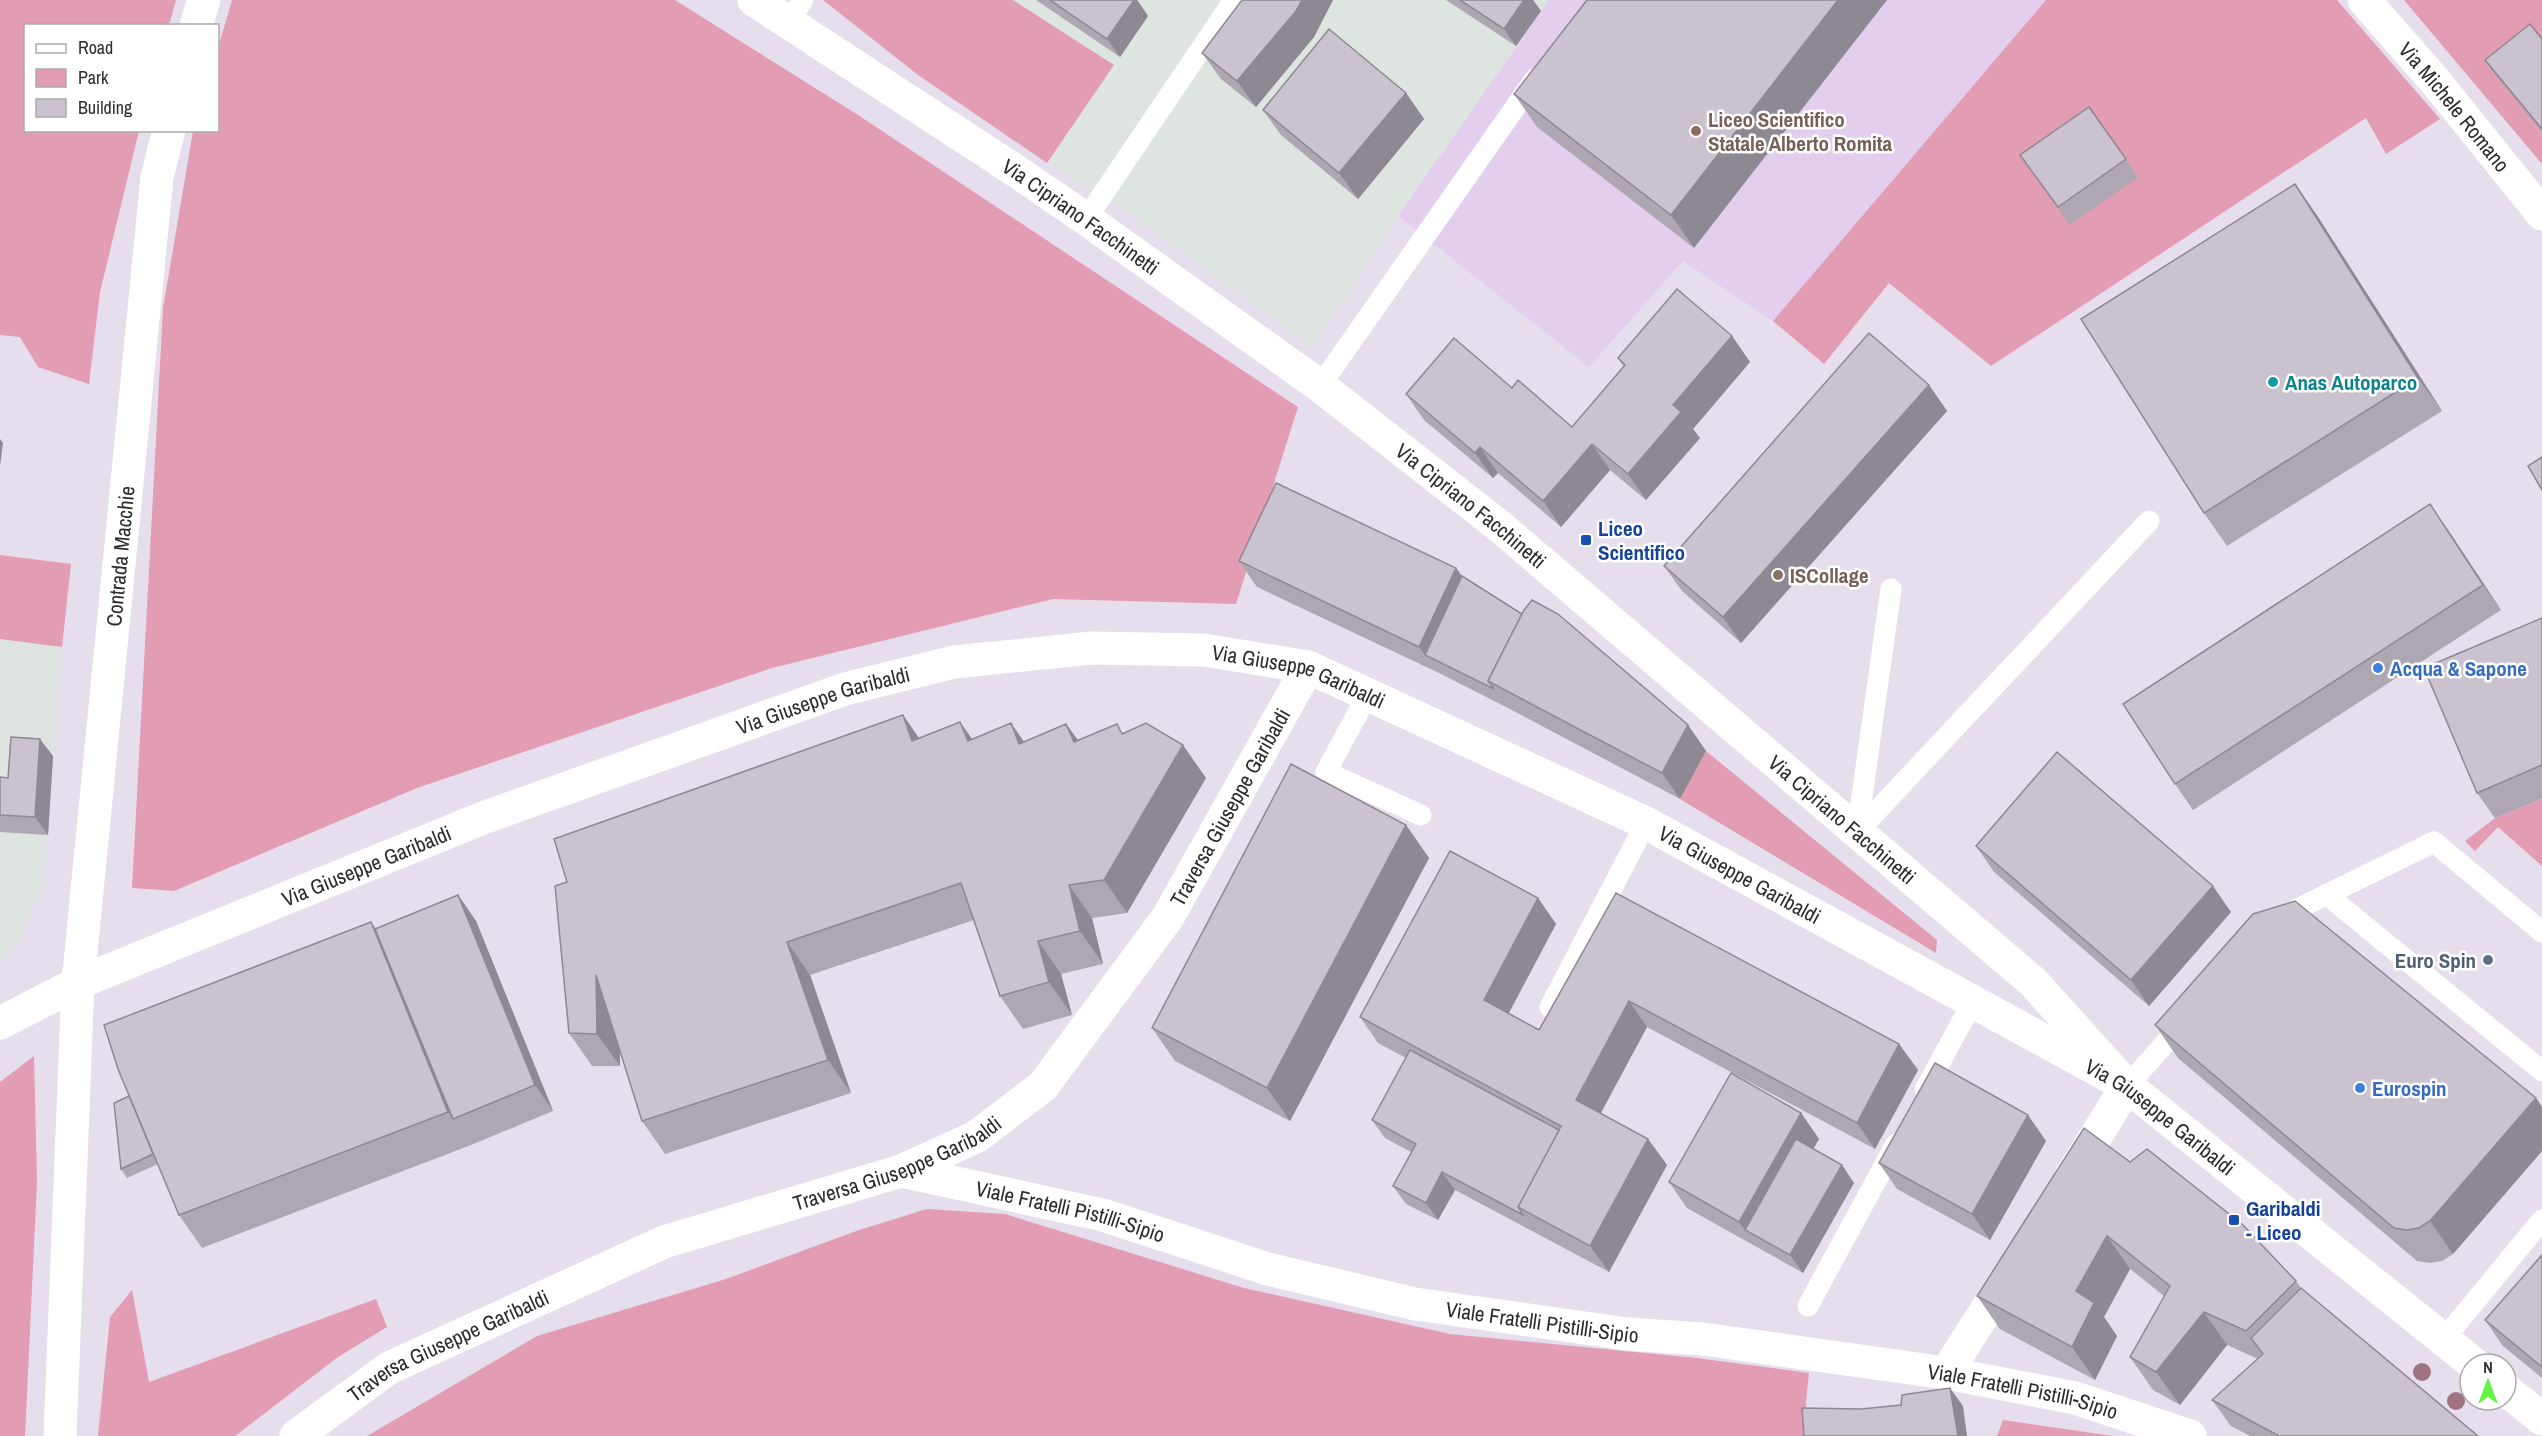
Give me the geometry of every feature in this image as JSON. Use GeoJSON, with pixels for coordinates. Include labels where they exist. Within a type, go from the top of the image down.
{"type":"FeatureCollection","features":[{"type":"Feature","properties":{"kind":"street"},"geometry":{"type":"LineString","coordinates":[[197,24],[204,0]]}},
{"type":"Feature","properties":{"kind":"street","name":"Via Cipriano Facchinetti"},"geometry":{"type":"LineString","coordinates":[[754,0],[796,10],[1320,386],[1498,525],[2033,982],[2127,1086]]}},
{"type":"Feature","properties":{"kind":"street","name":"Via Michele Romano"},"geometry":{"type":"LineString","coordinates":[[2364,0],[2435,81],[2542,214]]}},
{"type":"Feature","properties":{"kind":"street","name":"Contrada Macchie"},"geometry":{"type":"LineString","coordinates":[[78,983],[157,177],[168,132]]}},
{"type":"Feature","properties":{"kind":"street","name":"Via Giuseppe Garibaldi"},"geometry":{"type":"LineString","coordinates":[[0,1023],[78,983],[483,818],[845,689],[954,662],[1092,648],[1204,650],[1308,667],[1646,823],[2127,1086],[2460,1352]]}},
{"type":"Feature","properties":{"kind":"street","name":"Traversa Giuseppe Garibaldi"},"geometry":{"type":"LineString","coordinates":[[296,1436],[389,1368],[664,1242],[901,1171],[976,1137],[1043,1086],[1168,917],[1308,667]]}},
{"type":"Feature","properties":{"kind":"street"},"geometry":{"type":"LineString","coordinates":[[60,1436],[78,983]]}},
{"type":"Feature","properties":{"kind":"street"},"geometry":{"type":"LineString","coordinates":[[2052,1205],[2127,1086]]}},
{"type":"Feature","properties":{"kind":"street","name":"Viale Fratelli Pistilli-Sipio"},"geometry":{"type":"LineString","coordinates":[[901,1171],[1103,1215],[1268,1269],[1414,1304],[1627,1334],[1703,1339],[1946,1373],[2075,1398],[2190,1436]]}},
{"type":"Feature","properties":{"kind":"street"},"geometry":{"type":"LineString","coordinates":[[1946,1373],[2027,1244]]}},
{"type":"Feature","properties":{"kind":"street"},"geometry":{"type":"LineString","coordinates":[[2518,1400],[2542,1419]]}},
{"type":"Feature","properties":{"kind":"lane"},"geometry":{"type":"LineString","coordinates":[[1086,219],[1234,0]]}},
{"type":"Feature","properties":{"kind":"lane"},"geometry":{"type":"LineString","coordinates":[[1320,386],[1544,66]]}},
{"type":"Feature","properties":{"kind":"lane"},"geometry":{"type":"LineString","coordinates":[[1857,832],[2149,521]]}},
{"type":"Feature","properties":{"kind":"lane"},"geometry":{"type":"LineString","coordinates":[[1857,832],[1891,589]]}},
{"type":"Feature","properties":{"kind":"lane"},"geometry":{"type":"LineString","coordinates":[[1368,694],[1326,772],[1420,816]]}},
{"type":"Feature","properties":{"kind":"lane"},"geometry":{"type":"LineString","coordinates":[[1550,1007],[1646,823]]}},
{"type":"Feature","properties":{"kind":"lane"},"geometry":{"type":"LineString","coordinates":[[2268,926],[2434,843],[2542,932]]}},
{"type":"Feature","properties":{"kind":"lane"},"geometry":{"type":"LineString","coordinates":[[2327,895],[2542,1071]]}},
{"type":"Feature","properties":{"kind":"lane"},"geometry":{"type":"LineString","coordinates":[[1916,1106],[1973,1001]]}},
{"type":"Feature","properties":{"kind":"lane"},"geometry":{"type":"LineString","coordinates":[[2127,1086],[2196,1008]]}},
{"type":"Feature","properties":{"kind":"lane"},"geometry":{"type":"LineString","coordinates":[[1808,1306],[1905,1127]]}},
{"type":"Feature","properties":{"kind":"lane"},"geometry":{"type":"LineString","coordinates":[[2444,1339],[2542,1220]]}},
{"type":"Feature","properties":{"kind":"shaded area"},"geometry":{"type":"Polygon","coordinates":[[[1013,0],[1549,0],[1398,216],[1312,348],[1134,216],[1047,163],[1113,65],[1013,0]]]}},
{"type":"Feature","properties":{"kind":"shaded area","name":"Liceo Scientifico Statale Alberto Romita"},"geometry":{"type":"Polygon","coordinates":[[[1549,0],[2046,0],[1773,321],[1683,261],[1589,367],[1398,216],[1549,0]]]}},
{"type":"Feature","properties":{"kind":"shaded area"},"geometry":{"type":"Polygon","coordinates":[[[0,639],[62,647],[43,882],[17,945],[0,961],[0,639]]]}},
{"type":"Feature","properties":{"kind":"green space"},"geometry":{"type":"Polygon","coordinates":[[[0,0],[176,0],[169,24],[24,24],[24,132],[139,132],[100,292],[89,384],[38,367],[20,337],[0,335],[0,0]]]}},
{"type":"Feature","properties":{"kind":"green space"},"geometry":{"type":"Polygon","coordinates":[[[232,0],[675,0],[858,115],[1298,407],[1236,604],[1053,599],[772,668],[417,788],[174,891],[132,888],[163,308],[193,132],[219,132],[219,45],[232,0]]]}},
{"type":"Feature","properties":{"kind":"green space"},"geometry":{"type":"Polygon","coordinates":[[[823,0],[1013,0],[1114,65],[1047,163],[918,75],[823,0]]]}},
{"type":"Feature","properties":{"kind":"green space"},"geometry":{"type":"Polygon","coordinates":[[[2046,0],[2337,0],[2440,119],[2386,154],[2366,118],[1991,366],[1889,283],[1824,364],[1773,321],[2046,0]]]}},
{"type":"Feature","properties":{"kind":"green space"},"geometry":{"type":"Polygon","coordinates":[[[2404,0],[2542,0],[2542,164],[2404,0]]]}},
{"type":"Feature","properties":{"kind":"green space"},"geometry":{"type":"Polygon","coordinates":[[[0,555],[71,564],[62,647],[0,639],[0,555]]]}},
{"type":"Feature","properties":{"kind":"green space"},"geometry":{"type":"Polygon","coordinates":[[[1706,751],[1937,940],[1936,953],[1680,799],[1706,751]]]}},
{"type":"Feature","properties":{"kind":"green space"},"geometry":{"type":"Polygon","coordinates":[[[2542,799],[2542,866],[2498,827],[2475,851],[2465,841],[2495,818],[2542,799]]]}},
{"type":"Feature","properties":{"kind":"green space"},"geometry":{"type":"Polygon","coordinates":[[[34,1056],[37,1182],[25,1436],[0,1436],[0,1082],[34,1056]]]}},
{"type":"Feature","properties":{"kind":"green space"},"geometry":{"type":"Polygon","coordinates":[[[927,1209],[1005,1214],[1244,1288],[1450,1334],[1697,1358],[1809,1373],[1806,1403],[1807,1436],[367,1436],[537,1336],[726,1279],[859,1230],[927,1209]]]}},
{"type":"Feature","properties":{"kind":"green space"},"geometry":{"type":"Polygon","coordinates":[[[132,1290],[149,1382],[376,1299],[387,1327],[338,1357],[235,1436],[98,1436],[110,1317],[132,1290]]]}},
{"type":"Feature","properties":{"kind":"green space"},"geometry":{"type":"Polygon","coordinates":[[[2003,1420],[2113,1436],[1997,1436],[2003,1420]]]}},
{"type":"Feature","properties":{"kind":"building"},"geometry":{"type":"Polygon","coordinates":[[[1050,0],[1134,0],[1107,39],[1050,0]]]}},
{"type":"Feature","properties":{"kind":"building"},"geometry":{"type":"Polygon","coordinates":[[[1242,0],[1302,0],[1296,11],[1237,81],[1202,53],[1242,0]]]}},
{"type":"Feature","properties":{"kind":"building"},"geometry":{"type":"Polygon","coordinates":[[[1460,0],[1524,0],[1504,29],[1460,0]]]}},
{"type":"Feature","properties":{"kind":"building"},"geometry":{"type":"Polygon","coordinates":[[[1587,0],[1838,0],[1671,215],[1514,94],[1587,0]]]}},
{"type":"Feature","properties":{"kind":"building"},"geometry":{"type":"Polygon","coordinates":[[[2530,24],[2542,39],[2542,129],[2485,60],[2530,24]]]}},
{"type":"Feature","properties":{"kind":"building"},"geometry":{"type":"Polygon","coordinates":[[[1329,29],[1406,93],[1339,173],[1263,110],[1329,29]]]}},
{"type":"Feature","properties":{"kind":"building"},"geometry":{"type":"Polygon","coordinates":[[[2089,107],[2126,159],[2058,207],[2020,155],[2089,107]]]}},
{"type":"Feature","properties":{"kind":"building","name":"Anas Autoparco"},"geometry":{"type":"Polygon","coordinates":[[[2295,184],[2418,378],[2204,513],[2081,319],[2295,184]]]}},
{"type":"Feature","properties":{"kind":"building"},"geometry":{"type":"Polygon","coordinates":[[[1677,289],[1732,336],[1673,405],[1681,412],[1628,474],[1592,444],[1543,501],[1480,447],[1475,453],[1406,394],[1454,338],[1512,388],[1518,380],[1572,427],[1625,365],[1618,358],[1677,289]]]}},
{"type":"Feature","properties":{"kind":"building"},"geometry":{"type":"Polygon","coordinates":[[[1869,333],[1929,385],[1723,617],[1664,566],[1869,333]]]}},
{"type":"Feature","properties":{"kind":"building"},"geometry":{"type":"Polygon","coordinates":[[[2542,457],[2542,490],[2528,466],[2542,457]]]}},
{"type":"Feature","properties":{"kind":"building"},"geometry":{"type":"Polygon","coordinates":[[[1276,483],[1456,568],[1419,647],[1239,561],[1276,483]]]}},
{"type":"Feature","properties":{"kind":"building"},"geometry":{"type":"Polygon","coordinates":[[[2430,504],[2483,585],[2175,784],[2123,704],[2430,504]]]}},
{"type":"Feature","properties":{"kind":"building"},"geometry":{"type":"Polygon","coordinates":[[[1462,576],[1522,614],[1488,681],[1494,689],[1425,655],[1462,576]]]}},
{"type":"Feature","properties":{"kind":"building"},"geometry":{"type":"Polygon","coordinates":[[[1532,600],[1558,614],[1688,725],[1662,773],[1488,681],[1524,610],[1532,600]]]}},
{"type":"Feature","properties":{"kind":"building"},"geometry":{"type":"Polygon","coordinates":[[[2542,618],[2542,765],[2477,793],[2424,668],[2542,618]]]}},
{"type":"Feature","properties":{"kind":"building"},"geometry":{"type":"Polygon","coordinates":[[[903,715],[912,741],[960,722],[968,741],[1011,723],[1019,744],[1066,724],[1074,742],[1117,724],[1122,734],[1146,723],[1183,745],[1104,880],[1069,885],[1080,931],[1038,941],[1049,982],[1000,996],[961,883],[787,942],[828,1060],[642,1121],[596,975],[597,1034],[569,1033],[555,886],[567,882],[554,839],[903,715]]]}},
{"type":"Feature","properties":{"kind":"building"},"geometry":{"type":"Polygon","coordinates":[[[11,737],[40,739],[35,817],[0,815],[0,777],[8,778],[11,737]]]}},
{"type":"Feature","properties":{"kind":"building"},"geometry":{"type":"Polygon","coordinates":[[[2057,752],[2213,886],[2131,980],[1976,846],[2057,752]]]}},
{"type":"Feature","properties":{"kind":"building"},"geometry":{"type":"Polygon","coordinates":[[[1291,764],[1406,825],[1267,1088],[1152,1028],[1291,764]]]}},
{"type":"Feature","properties":{"kind":"building"},"geometry":{"type":"Polygon","coordinates":[[[1450,851],[1538,898],[1484,1000],[1539,1030],[1616,893],[1899,1044],[1857,1123],[1629,1001],[1576,1100],[1648,1139],[1590,1246],[1518,1207],[1561,1126],[1360,1017],[1450,851]]]}},
{"type":"Feature","properties":{"kind":"building"},"geometry":{"type":"Polygon","coordinates":[[[458,895],[535,1085],[453,1119],[375,929],[458,895]]]}},
{"type":"Feature","properties":{"kind":"building","name":"Eurospin"},"geometry":{"type":"Polygon","coordinates":[[[2295,901],[2536,1098],[2430,1221],[2419,1228],[2407,1230],[2394,1228],[2155,1025],[2253,914],[2295,901]]]}},
{"type":"Feature","properties":{"kind":"building"},"geometry":{"type":"Polygon","coordinates":[[[371,922],[448,1112],[179,1215],[118,1069],[104,1025],[371,922]]]}},
{"type":"Feature","properties":{"kind":"building"},"geometry":{"type":"Polygon","coordinates":[[[1410,1050],[1559,1130],[1518,1207],[1523,1215],[1442,1172],[1426,1203],[1393,1186],[1416,1144],[1372,1120],[1410,1050]]]}},
{"type":"Feature","properties":{"kind":"building"},"geometry":{"type":"Polygon","coordinates":[[[1935,1063],[2028,1115],[1972,1214],[1879,1163],[1935,1063]]]}},
{"type":"Feature","properties":{"kind":"building"},"geometry":{"type":"Polygon","coordinates":[[[1731,1073],[1801,1113],[1739,1222],[1669,1182],[1731,1073]]]}},
{"type":"Feature","properties":{"kind":"building"},"geometry":{"type":"Polygon","coordinates":[[[129,1096],[153,1154],[121,1169],[114,1103],[129,1096]]]}},
{"type":"Feature","properties":{"kind":"building"},"geometry":{"type":"Polygon","coordinates":[[[2084,1128],[2130,1162],[2147,1149],[2243,1225],[2296,1281],[2246,1331],[2204,1312],[2156,1372],[2130,1357],[2170,1286],[2107,1236],[2076,1291],[2094,1303],[2072,1347],[1977,1296],[2084,1128]]]}},
{"type":"Feature","properties":{"kind":"building"},"geometry":{"type":"Polygon","coordinates":[[[1796,1139],[1842,1165],[1790,1255],[1745,1230],[1796,1139]]]}},
{"type":"Feature","properties":{"kind":"building"},"geometry":{"type":"Polygon","coordinates":[[[2542,1255],[2542,1367],[2485,1320],[2542,1255]]]}},
{"type":"Feature","properties":{"kind":"building"},"geometry":{"type":"Polygon","coordinates":[[[2301,1288],[2478,1436],[2279,1436],[2212,1400],[2263,1354],[2251,1338],[2301,1288]]]}},
{"type":"Feature","properties":{"kind":"building"},"geometry":{"type":"Polygon","coordinates":[[[1950,1388],[1958,1436],[1804,1436],[1802,1408],[1861,1409],[1901,1405],[1902,1395],[1950,1388]]]}},
{"type":"Feature","properties":{"kind":"place","name":"Liceo Scientifico Statale Alberto Romita"},"geometry":{"type":"Point","coordinates":[1696,131]}},
{"type":"Feature","properties":{"kind":"place","name":"Anas Autoparco"},"geometry":{"type":"Point","coordinates":[2273,382]}},
{"type":"Feature","properties":{"kind":"place","name":"Liceo Scientifico"},"geometry":{"type":"Point","coordinates":[1586,540]}},
{"type":"Feature","properties":{"kind":"place","name":"ISCollage"},"geometry":{"type":"Point","coordinates":[1778,575]}},
{"type":"Feature","properties":{"kind":"place","name":"Acqua & Sapone"},"geometry":{"type":"Point","coordinates":[2378,668]}},
{"type":"Feature","properties":{"kind":"place","name":"Euro Spin"},"geometry":{"type":"Point","coordinates":[2488,960]}},
{"type":"Feature","properties":{"kind":"place","name":"Eurospin"},"geometry":{"type":"Point","coordinates":[2360,1088]}},
{"type":"Feature","properties":{"kind":"place","name":"Garibaldi - Liceo"},"geometry":{"type":"Point","coordinates":[2234,1220]}}]}
